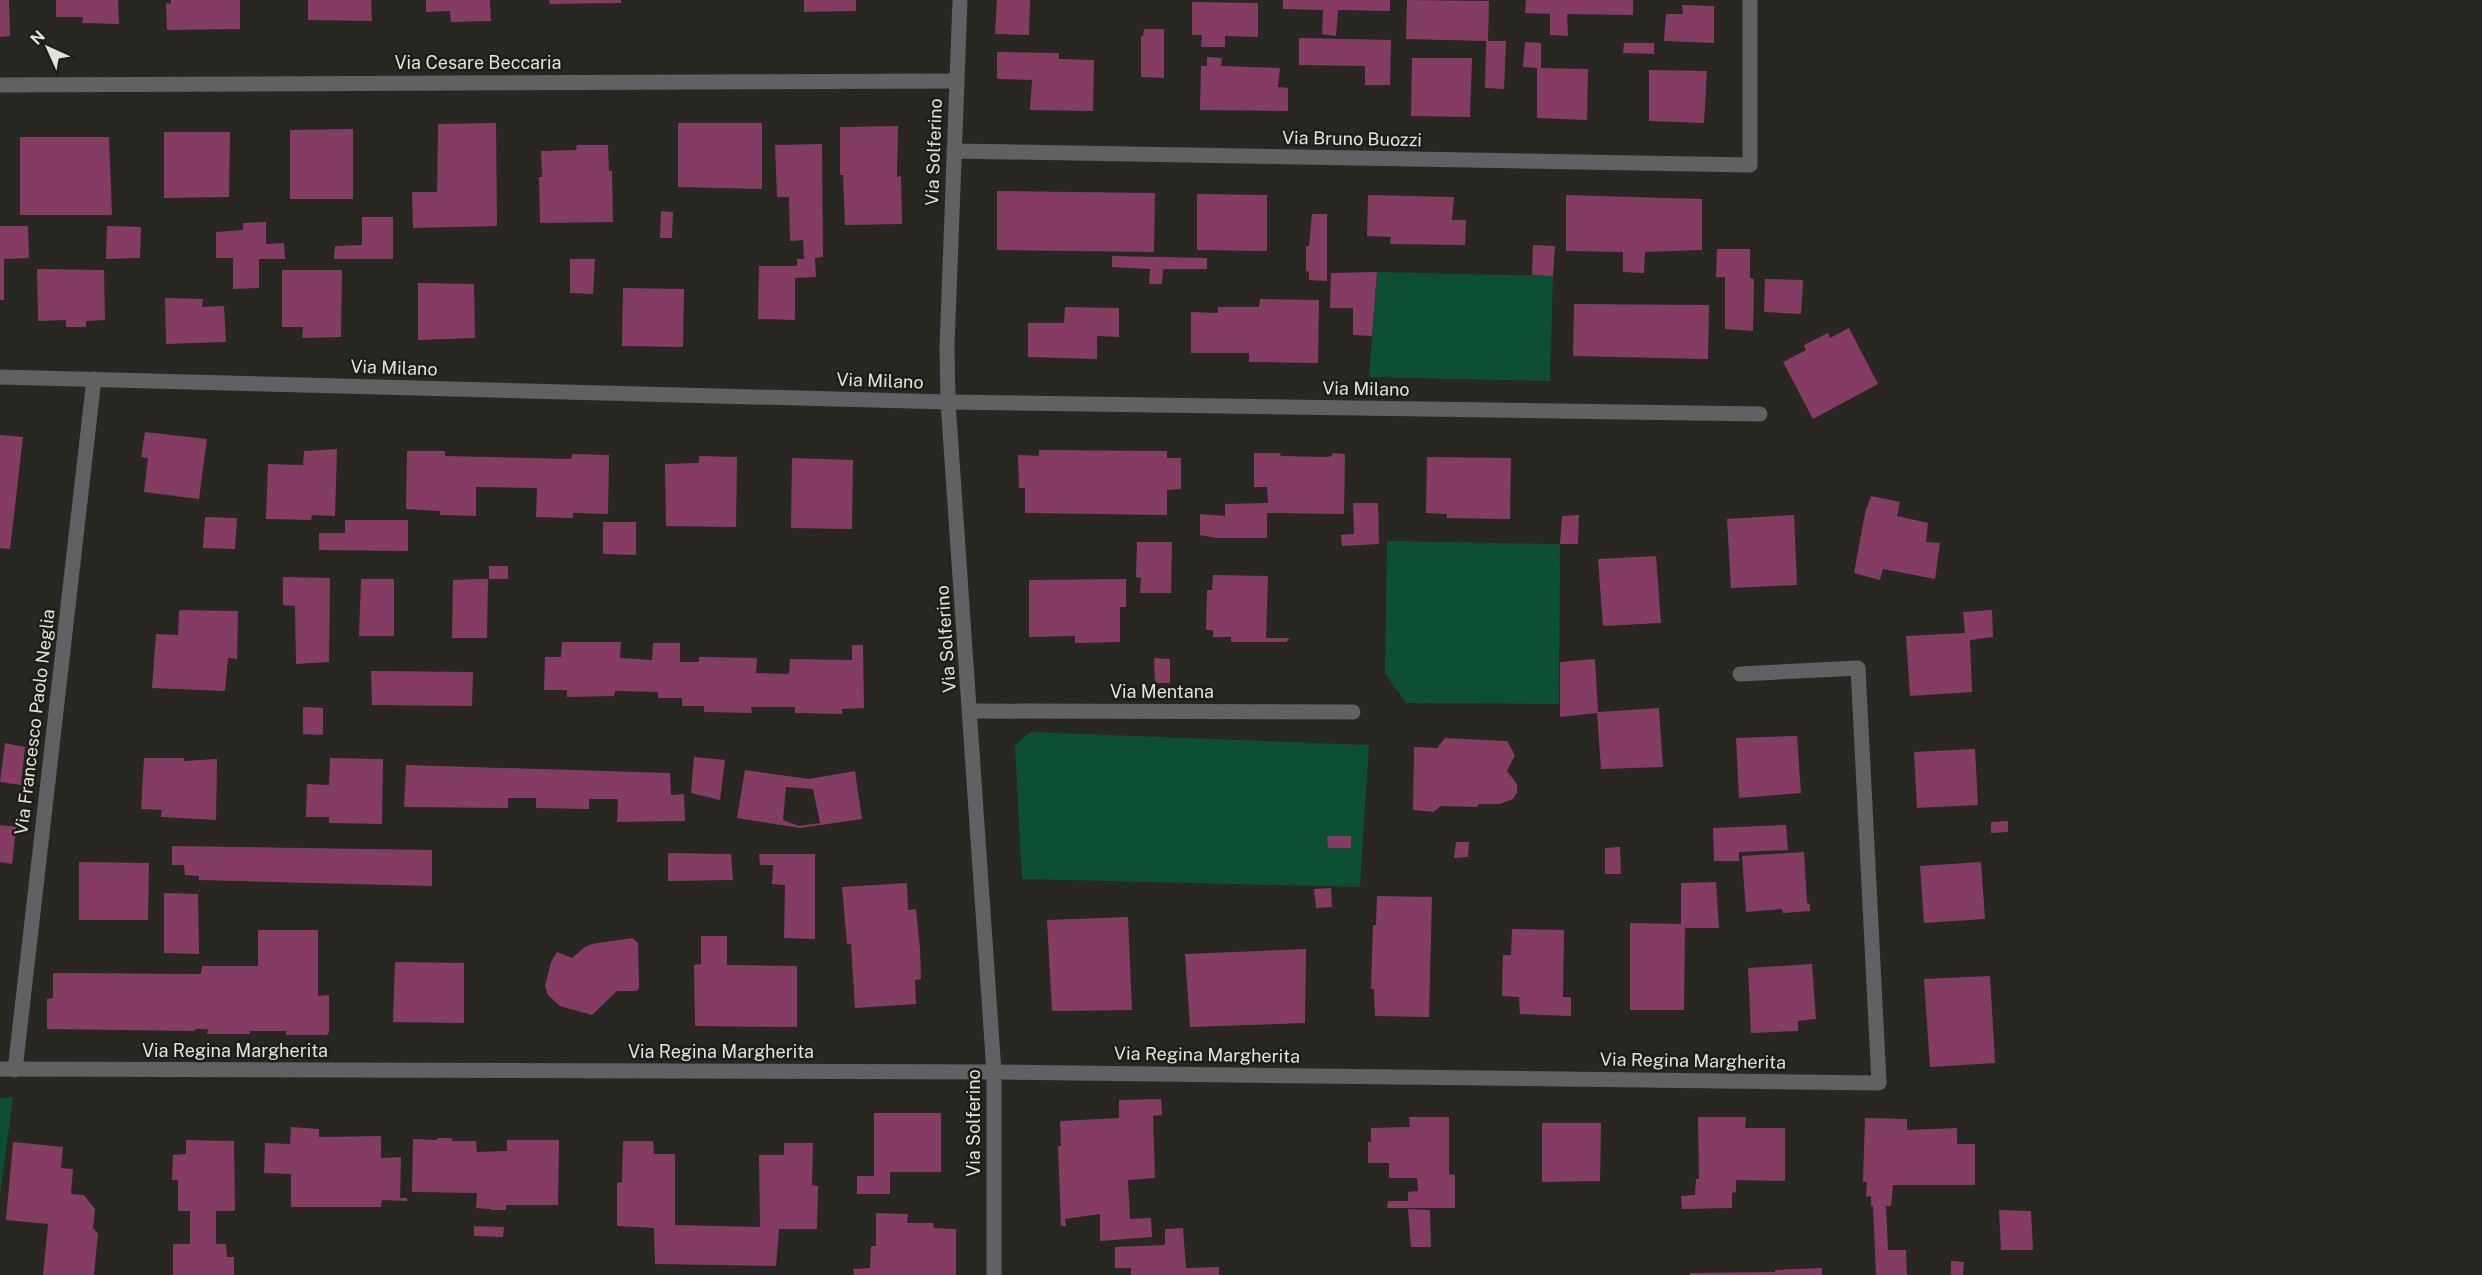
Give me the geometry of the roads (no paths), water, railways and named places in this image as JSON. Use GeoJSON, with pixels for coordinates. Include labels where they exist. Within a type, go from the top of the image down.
{"type":"FeatureCollection","features":[{"type":"Feature","properties":{"kind":"street","name":"Via Solferino"},"geometry":{"type":"LineString","coordinates":[[960,0],[947,347],[948,402],[994,1072],[994,1275]]}},
{"type":"Feature","properties":{"kind":"street","name":"Via Bruno Buozzi"},"geometry":{"type":"LineString","coordinates":[[954,151],[1750,165],[1750,0]]}},
{"type":"Feature","properties":{"kind":"street","name":"Via Cesare Beccaria"},"geometry":{"type":"LineString","coordinates":[[0,85],[956,81]]}},
{"type":"Feature","properties":{"kind":"street","name":"Via Milano"},"geometry":{"type":"LineString","coordinates":[[0,377],[948,402],[1760,414]]}},
{"type":"Feature","properties":{"kind":"street","name":"Via Francesco Paolo Neglia"},"geometry":{"type":"LineString","coordinates":[[8,1070],[94,379]]}},
{"type":"Feature","properties":{"kind":"street","name":"Via Regina Margherita"},"geometry":{"type":"LineString","coordinates":[[8,1070],[994,1072],[1879,1083],[1858,668],[1740,674]]}},
{"type":"Feature","properties":{"kind":"street","name":"Via Mentana"},"geometry":{"type":"LineString","coordinates":[[970,711],[1353,712]]}}]}
